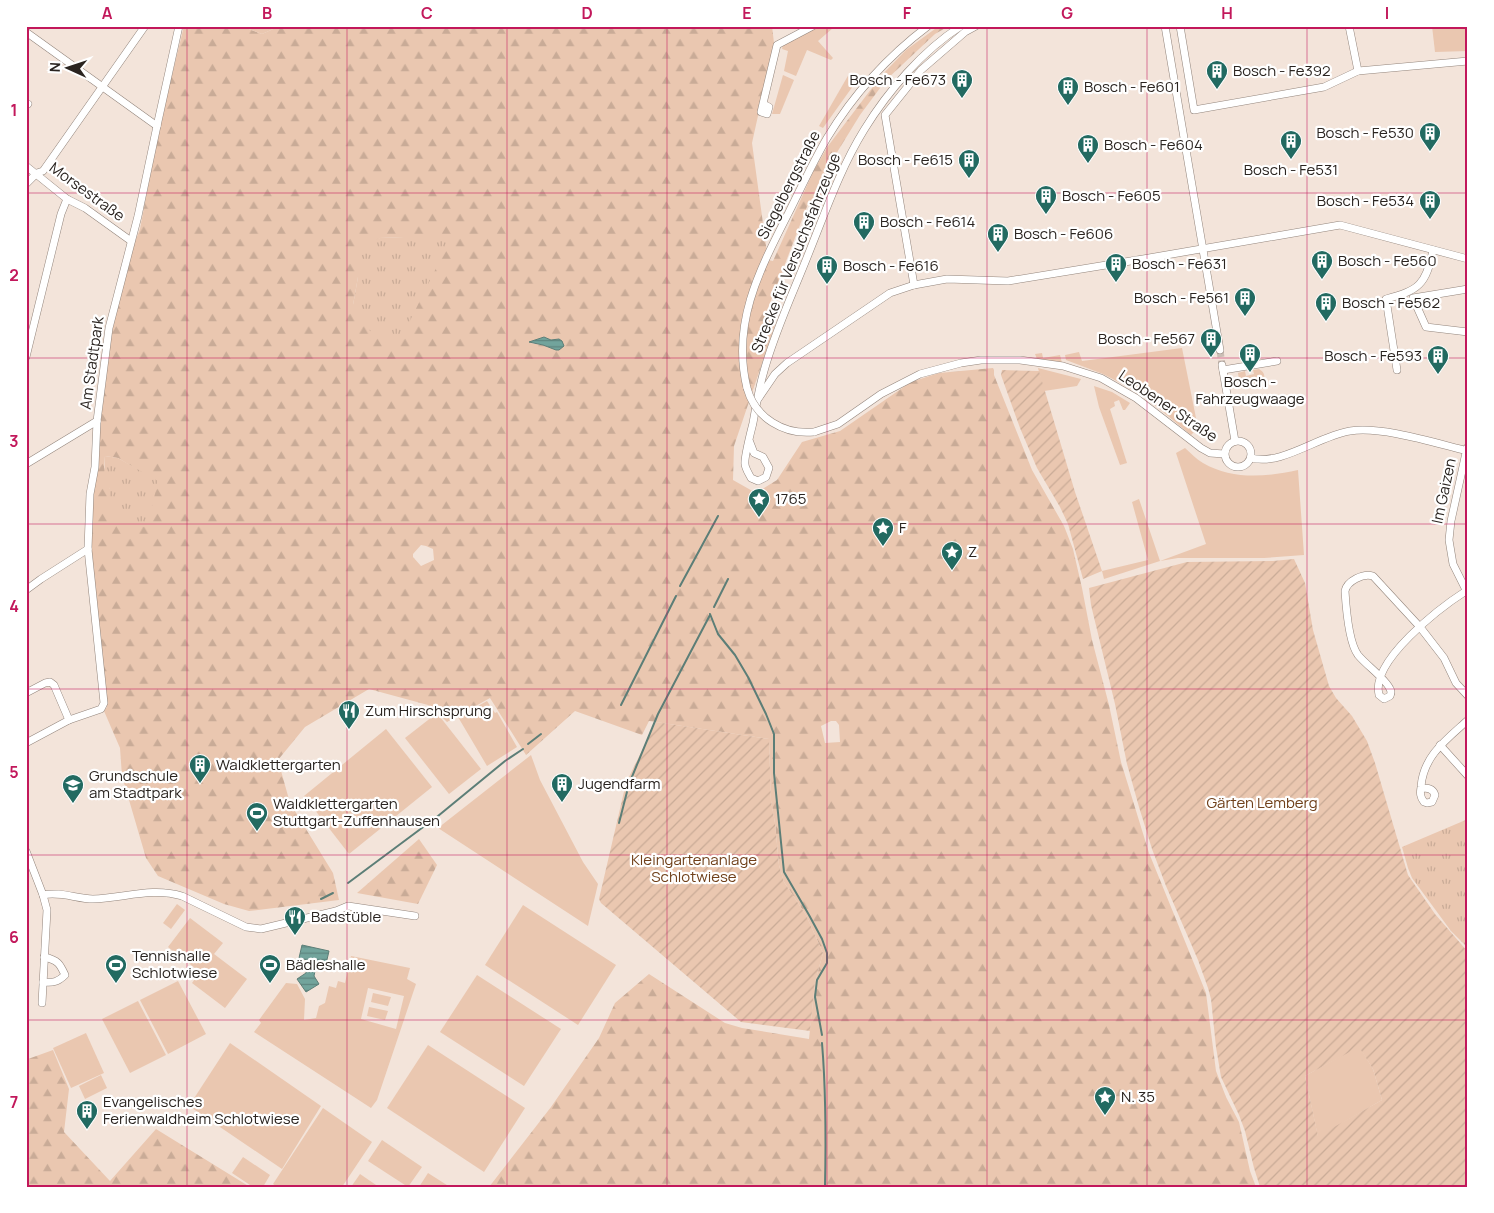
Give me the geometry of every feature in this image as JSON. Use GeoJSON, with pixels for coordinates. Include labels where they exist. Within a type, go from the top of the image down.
{"type":"FeatureCollection","features":[{"type":"Feature","properties":{"kind":"street"},"geometry":{"type":"LineString","coordinates":[[26,184],[37,173],[43,171],[145,26]]}},
{"type":"Feature","properties":{"kind":"street","name":"Am Stadtpark"},"geometry":{"type":"LineString","coordinates":[[69,720],[101,709],[104,703],[88,549],[90,494],[95,467],[97,421],[109,328],[138,216],[179,26]]}},
{"type":"Feature","properties":{"kind":"street"},"geometry":{"type":"LineString","coordinates":[[763,104],[777,45],[813,26]]}},
{"type":"Feature","properties":{"kind":"street","name":"Siegelbergstraße"},"geometry":{"type":"LineString","coordinates":[[747,388],[743,359],[744,325],[755,284],[772,245],[827,139],[847,109],[888,60],[928,26]]}},
{"type":"Feature","properties":{"kind":"street","name":"Strecke für Versuchsfahrzeuge"},"geometry":{"type":"LineString","coordinates":[[749,440],[754,453],[763,457],[769,468],[766,477],[758,481],[751,478],[745,464],[749,440],[763,373],[777,331],[837,180],[863,131],[896,86],[919,61],[961,26]]}},
{"type":"Feature","properties":{"kind":"street"},"geometry":{"type":"LineString","coordinates":[[914,285],[884,115],[921,70],[965,32],[976,26]]}},
{"type":"Feature","properties":{"kind":"street"},"geometry":{"type":"LineString","coordinates":[[1165,26],[1220,350]]}},
{"type":"Feature","properties":{"kind":"street"},"geometry":{"type":"LineString","coordinates":[[1180,26],[1194,110],[1324,87],[1358,72],[1468,61]]}},
{"type":"Feature","properties":{"kind":"street"},"geometry":{"type":"LineString","coordinates":[[1350,26],[1358,72]]}},
{"type":"Feature","properties":{"kind":"street"},"geometry":{"type":"LineString","coordinates":[[26,32],[156,126]]}},
{"type":"Feature","properties":{"kind":"street","name":"Morsestraße"},"geometry":{"type":"LineString","coordinates":[[26,166],[37,173],[66,199],[85,208],[131,241]]}},
{"type":"Feature","properties":{"kind":"street"},"geometry":{"type":"LineString","coordinates":[[26,357],[66,199]]}},
{"type":"Feature","properties":{"kind":"street"},"geometry":{"type":"LineString","coordinates":[[758,399],[775,374],[787,363],[890,293],[914,285],[946,279],[1008,281],[1202,250],[1340,225],[1468,259]]}},
{"type":"Feature","properties":{"kind":"street"},"geometry":{"type":"LineString","coordinates":[[1397,370],[1386,299],[1406,294],[1417,287],[1423,279],[1433,250]]}},
{"type":"Feature","properties":{"kind":"street"},"geometry":{"type":"LineString","coordinates":[[1468,289],[1413,298],[1426,327],[1468,332]]}},
{"type":"Feature","properties":{"kind":"street","name":"Leobener Straße"},"geometry":{"type":"LineString","coordinates":[[747,388],[757,411],[767,420],[780,428],[805,433],[838,424],[881,394],[920,374],[961,363],[980,360],[1020,360],[1064,366],[1101,378],[1136,398],[1201,448],[1210,453],[1224,454]]}},
{"type":"Feature","properties":{"kind":"street"},"geometry":{"type":"LineString","coordinates":[[1236,441],[1223,368],[1277,361]]}},
{"type":"Feature","properties":{"kind":"street"},"geometry":{"type":"LineString","coordinates":[[26,464],[97,421]]}},
{"type":"Feature","properties":{"kind":"street","name":"Leobener Straße"},"geometry":{"type":"LineString","coordinates":[[1250,458],[1260,460],[1273,459],[1337,434],[1361,430],[1400,435],[1467,449]]}},
{"type":"Feature","properties":{"kind":"street","name":"Leobener Straße"},"geometry":{"type":"LineString","coordinates":[[1236,441],[1244,442],[1248,445],[1251,454],[1245,466],[1236,468],[1227,463],[1224,454],[1227,446],[1236,441]]}},
{"type":"Feature","properties":{"kind":"street","name":"Im Gaizen"},"geometry":{"type":"LineString","coordinates":[[1467,449],[1451,521],[1449,540],[1453,564],[1467,592]]}},
{"type":"Feature","properties":{"kind":"street"},"geometry":{"type":"LineString","coordinates":[[26,590],[88,549]]}},
{"type":"Feature","properties":{"kind":"street"},"geometry":{"type":"LineString","coordinates":[[1467,592],[1455,598],[1420,627],[1384,666],[1380,676],[1354,650],[1345,598],[1346,587],[1362,576],[1373,576],[1420,627],[1444,658],[1456,683],[1468,696]]}},
{"type":"Feature","properties":{"kind":"street"},"geometry":{"type":"LineString","coordinates":[[26,693],[50,682],[54,685],[69,720],[26,743]]}},
{"type":"Feature","properties":{"kind":"street"},"geometry":{"type":"LineString","coordinates":[[1421,788],[1426,764],[1431,755],[1468,720]]}},
{"type":"Feature","properties":{"kind":"street"},"geometry":{"type":"LineString","coordinates":[[1440,745],[1468,776]]}},
{"type":"Feature","properties":{"kind":"street"},"geometry":{"type":"LineString","coordinates":[[26,851],[47,910],[42,1003]]}},
{"type":"Feature","properties":{"kind":"street"},"geometry":{"type":"LineString","coordinates":[[43,895],[57,894],[95,899],[152,892],[173,893],[246,927],[261,929],[336,911],[348,906],[415,916]]}},
{"type":"Feature","properties":{"kind":"street"},"geometry":{"type":"LineString","coordinates":[[42,982],[58,982],[65,975],[59,963],[52,958],[44,957]]}},
{"type":"Feature","properties":{"kind":"green space"},"geometry":{"type":"Polygon","coordinates":[[[184,26],[241,26],[262,34],[280,26],[772,26],[774,43],[752,143],[768,260],[773,261],[814,170],[828,146],[881,76],[906,50],[939,26],[949,26],[935,34],[886,80],[860,115],[836,154],[819,208],[808,204],[765,316],[776,322],[734,446],[733,480],[756,493],[777,480],[802,442],[840,431],[911,382],[939,373],[993,368],[994,375],[1032,470],[1064,526],[1073,549],[1121,762],[1149,853],[1206,993],[1216,1071],[1226,1097],[1239,1122],[1250,1171],[1256,1187],[489,1187],[551,1107],[599,1038],[615,1003],[649,974],[725,1023],[742,1028],[809,1039],[815,982],[823,953],[806,915],[784,882],[779,865],[771,801],[769,739],[649,721],[642,735],[575,711],[526,755],[490,698],[447,722],[428,705],[369,689],[305,727],[278,760],[290,803],[333,873],[339,900],[249,911],[224,904],[158,876],[146,858],[122,776],[120,748],[104,711],[107,707],[91,552],[97,452],[112,330],[133,247],[140,229],[159,128],[184,26]],[[404,237],[380,238],[358,277],[353,305],[404,237]],[[544,337],[530,343],[556,350],[551,340],[544,337]],[[105,456],[104,467],[110,489],[110,511],[136,469],[118,458],[105,456]],[[421,545],[413,554],[413,557],[421,566],[434,560],[433,549],[421,545]],[[831,721],[821,726],[825,743],[840,742],[839,725],[836,721],[831,721]]]}},
{"type":"Feature","properties":{"kind":"green space"},"geometry":{"type":"Polygon","coordinates":[[[241,26],[280,26],[262,34],[241,26]]]}},
{"type":"Feature","properties":{"kind":"green space"},"geometry":{"type":"Polygon","coordinates":[[[818,26],[832,26],[833,28],[818,41],[833,58],[831,60],[807,50],[796,76],[784,71],[788,51],[782,49],[783,45],[818,26]]]}},
{"type":"Feature","properties":{"kind":"green space"},"geometry":{"type":"Polygon","coordinates":[[[1432,26],[1468,26],[1468,51],[1435,52],[1432,26]]]}},
{"type":"Feature","properties":{"kind":"green space"},"geometry":{"type":"Polygon","coordinates":[[[849,74],[858,79],[823,128],[819,126],[849,74]]]}},
{"type":"Feature","properties":{"kind":"green space"},"geometry":{"type":"Polygon","coordinates":[[[783,75],[794,80],[780,114],[772,114],[783,75]]]}},
{"type":"Feature","properties":{"kind":"green space"},"geometry":{"type":"Polygon","coordinates":[[[452,236],[396,349],[372,333],[359,319],[353,305],[358,277],[354,253],[365,244],[380,238],[452,236]]]}},
{"type":"Feature","properties":{"kind":"green space"},"geometry":{"type":"Polygon","coordinates":[[[1182,348],[1198,428],[1191,435],[1140,393],[1103,374],[1066,360],[1065,355],[1079,352],[1082,361],[1182,348]]]}},
{"type":"Feature","properties":{"kind":"green space"},"geometry":{"type":"Polygon","coordinates":[[[1042,353],[1043,358],[1060,355],[1062,363],[1037,359],[1035,354],[1042,353]]]}},
{"type":"Feature","properties":{"kind":"green space"},"geometry":{"type":"Polygon","coordinates":[[[1038,368],[1081,379],[1077,386],[1044,391],[1038,368]]]}},
{"type":"Feature","properties":{"kind":"green space"},"geometry":{"type":"Polygon","coordinates":[[[1259,369],[1264,375],[1264,380],[1261,383],[1240,386],[1238,373],[1245,371],[1246,376],[1254,374],[1253,370],[1259,369]]]}},
{"type":"Feature","properties":{"kind":"green space"},"geometry":{"type":"Polygon","coordinates":[[[1002,370],[1039,371],[1075,492],[1102,571],[1083,579],[1068,524],[1037,468],[1001,375],[1002,370]]]}},
{"type":"Feature","properties":{"kind":"green space"},"geometry":{"type":"Polygon","coordinates":[[[1094,386],[1112,392],[1130,403],[1123,410],[1119,400],[1114,402],[1115,406],[1110,409],[1127,463],[1120,465],[1099,407],[1094,386]]]}},
{"type":"Feature","properties":{"kind":"green space"},"geometry":{"type":"Polygon","coordinates":[[[1185,448],[1203,463],[1237,475],[1262,475],[1298,470],[1304,555],[1264,558],[1178,558],[1160,561],[1206,544],[1176,453],[1185,448]]]}},
{"type":"Feature","properties":{"kind":"green space"},"geometry":{"type":"Polygon","coordinates":[[[105,456],[118,458],[158,481],[147,527],[125,525],[109,511],[110,489],[104,480],[105,456]]]}},
{"type":"Feature","properties":{"kind":"green space"},"geometry":{"type":"Polygon","coordinates":[[[1139,499],[1160,561],[1104,579],[1102,571],[1148,560],[1132,502],[1139,499]]]}},
{"type":"Feature","properties":{"kind":"green space","name":"Gärten Lemberg"},"geometry":{"type":"Polygon","coordinates":[[[1294,559],[1305,583],[1313,630],[1329,686],[1336,698],[1352,716],[1367,741],[1408,875],[1435,914],[1468,952],[1468,1187],[1260,1187],[1245,1131],[1221,1077],[1211,999],[1198,960],[1152,849],[1139,807],[1127,764],[1115,704],[1091,605],[1089,588],[1187,562],[1294,559]],[[1359,1047],[1305,1076],[1318,1136],[1382,1100],[1373,1069],[1359,1047]]]}},
{"type":"Feature","properties":{"kind":"green space"},"geometry":{"type":"Polygon","coordinates":[[[487,701],[495,713],[497,712],[517,747],[487,766],[458,717],[487,701]]]}},
{"type":"Feature","properties":{"kind":"green space"},"geometry":{"type":"Polygon","coordinates":[[[437,713],[481,769],[449,794],[405,738],[437,713]]]}},
{"type":"Feature","properties":{"kind":"green space","name":"Kleingartenanlage Schlotwiese"},"geometry":{"type":"Polygon","coordinates":[[[656,722],[769,739],[771,801],[779,865],[784,882],[806,915],[823,953],[815,982],[810,1031],[741,1022],[601,903],[599,899],[626,783],[656,722]]]}},
{"type":"Feature","properties":{"kind":"green space"},"geometry":{"type":"Polygon","coordinates":[[[386,729],[432,787],[349,854],[304,796],[386,729]]]}},
{"type":"Feature","properties":{"kind":"green space"},"geometry":{"type":"Polygon","coordinates":[[[531,755],[540,780],[583,862],[598,884],[588,926],[438,828],[531,755]]]}},
{"type":"Feature","properties":{"kind":"green space"},"geometry":{"type":"Polygon","coordinates":[[[1468,819],[1468,948],[1451,931],[1412,878],[1402,847],[1468,819]]]}},
{"type":"Feature","properties":{"kind":"green space"},"geometry":{"type":"Polygon","coordinates":[[[419,839],[437,865],[418,904],[357,893],[419,839]]]}},
{"type":"Feature","properties":{"kind":"green space"},"geometry":{"type":"Polygon","coordinates":[[[177,904],[185,910],[171,929],[163,923],[177,904]]]}},
{"type":"Feature","properties":{"kind":"green space"},"geometry":{"type":"Polygon","coordinates":[[[523,905],[616,965],[578,1025],[485,965],[523,905]]]}},
{"type":"Feature","properties":{"kind":"green space"},"geometry":{"type":"Polygon","coordinates":[[[190,918],[223,943],[214,954],[247,979],[225,1008],[192,983],[200,972],[168,947],[190,918]]]}},
{"type":"Feature","properties":{"kind":"green space"},"geometry":{"type":"Polygon","coordinates":[[[351,956],[410,968],[407,979],[416,984],[377,1100],[371,1108],[254,1032],[261,1023],[259,1020],[286,983],[297,984],[305,999],[304,1020],[316,1018],[319,1006],[325,1003],[329,986],[336,988],[338,981],[345,983],[351,956]],[[368,988],[361,1019],[396,1029],[404,996],[368,988]]]}},
{"type":"Feature","properties":{"kind":"green space"},"geometry":{"type":"Polygon","coordinates":[[[477,975],[561,1029],[524,1086],[440,1032],[477,975]]]}},
{"type":"Feature","properties":{"kind":"green space"},"geometry":{"type":"Polygon","coordinates":[[[178,981],[206,1034],[168,1054],[140,1000],[178,981]]]}},
{"type":"Feature","properties":{"kind":"green space"},"geometry":{"type":"Polygon","coordinates":[[[373,993],[391,997],[388,1006],[371,1002],[373,993]]]}},
{"type":"Feature","properties":{"kind":"green space"},"geometry":{"type":"Polygon","coordinates":[[[138,1001],[166,1055],[130,1073],[102,1019],[138,1001]]]}},
{"type":"Feature","properties":{"kind":"green space"},"geometry":{"type":"Polygon","coordinates":[[[369,1007],[388,1011],[385,1020],[367,1016],[369,1007]]]}},
{"type":"Feature","properties":{"kind":"green space"},"geometry":{"type":"Polygon","coordinates":[[[86,1033],[104,1073],[71,1088],[53,1048],[86,1033]]]}},
{"type":"Feature","properties":{"kind":"green space"},"geometry":{"type":"Polygon","coordinates":[[[230,1043],[321,1106],[282,1169],[189,1106],[230,1043]]]}},
{"type":"Feature","properties":{"kind":"green space"},"geometry":{"type":"Polygon","coordinates":[[[428,1045],[525,1108],[484,1172],[387,1108],[428,1045]]]}},
{"type":"Feature","properties":{"kind":"green space"},"geometry":{"type":"Polygon","coordinates":[[[1359,1046],[1373,1069],[1382,1100],[1318,1137],[1305,1076],[1359,1046]]]}},
{"type":"Feature","properties":{"kind":"green space"},"geometry":{"type":"Polygon","coordinates":[[[53,1050],[69,1089],[64,1132],[110,1181],[156,1129],[250,1187],[26,1187],[26,1077],[28,1059],[53,1050]]]}},
{"type":"Feature","properties":{"kind":"green space"},"geometry":{"type":"Polygon","coordinates":[[[101,1075],[107,1088],[85,1099],[79,1086],[101,1075]]]}},
{"type":"Feature","properties":{"kind":"green space"},"geometry":{"type":"Polygon","coordinates":[[[323,1108],[372,1142],[342,1187],[277,1187],[273,1184],[323,1108]]]}},
{"type":"Feature","properties":{"kind":"green space"},"geometry":{"type":"Polygon","coordinates":[[[382,1140],[422,1167],[408,1187],[368,1161],[382,1140]]]}},
{"type":"Feature","properties":{"kind":"green space"},"geometry":{"type":"Polygon","coordinates":[[[243,1157],[270,1175],[263,1187],[253,1187],[232,1173],[243,1157]]]}},
{"type":"Feature","properties":{"kind":"green space"},"geometry":{"type":"Polygon","coordinates":[[[428,1173],[450,1187],[419,1187],[428,1173]]]}},
{"type":"Feature","properties":{"kind":"green space"},"geometry":{"type":"Polygon","coordinates":[[[360,1174],[379,1187],[351,1187],[360,1174]]]}},
{"type":"Feature","properties":{"kind":"water"},"geometry":{"type":"Polygon","coordinates":[[[544,337],[551,340],[559,339],[564,346],[556,350],[529,342],[544,337]]]}},
{"type":"Feature","properties":{"kind":"water"},"geometry":{"type":"Polygon","coordinates":[[[302,945],[329,951],[326,964],[299,958],[302,945]]]}},
{"type":"Feature","properties":{"kind":"water"},"geometry":{"type":"Polygon","coordinates":[[[307,969],[315,971],[314,976],[319,984],[306,992],[297,979],[306,973],[307,969]]]}},
{"type":"Feature","properties":{"kind":"waterway"},"geometry":{"type":"LineString","coordinates":[[680,586],[718,516]]}},
{"type":"Feature","properties":{"kind":"waterway"},"geometry":{"type":"LineString","coordinates":[[714,607],[728,579]]}},
{"type":"Feature","properties":{"kind":"waterway"},"geometry":{"type":"LineString","coordinates":[[621,705],[676,596]]}},
{"type":"Feature","properties":{"kind":"waterway"},"geometry":{"type":"LineString","coordinates":[[710,614],[718,634],[735,655],[748,677],[774,734],[774,773],[784,872],[822,939],[827,953],[827,963],[817,980],[815,997],[822,1035]]}},
{"type":"Feature","properties":{"kind":"waterway"},"geometry":{"type":"LineString","coordinates":[[619,823],[629,784],[658,714],[710,615]]}},
{"type":"Feature","properties":{"kind":"waterway"},"geometry":{"type":"LineString","coordinates":[[528,744],[541,734]]}},
{"type":"Feature","properties":{"kind":"waterway"},"geometry":{"type":"LineString","coordinates":[[348,883],[438,816],[505,761],[523,749]]}},
{"type":"Feature","properties":{"kind":"waterway"},"geometry":{"type":"LineString","coordinates":[[321,899],[333,893]]}},
{"type":"Feature","properties":{"kind":"waterway"},"geometry":{"type":"LineString","coordinates":[[822,1043],[825,1187]]}},
{"type":"Feature","properties":{"kind":"tunnel"},"geometry":{"type":"LineString","coordinates":[[1220,350],[1222,365]]}},
{"type":"Feature","properties":{"kind":"place","name":"Bosch - Fe392"},"geometry":{"type":"Point","coordinates":[1217,90]}},
{"type":"Feature","properties":{"kind":"place","name":"Bosch - Fe673"},"geometry":{"type":"Point","coordinates":[962,99]}},
{"type":"Feature","properties":{"kind":"place","name":"Bosch - Fe601"},"geometry":{"type":"Point","coordinates":[1068,106]}},
{"type":"Feature","properties":{"kind":"place","name":"Bosch - Fe530"},"geometry":{"type":"Point","coordinates":[1430,152]}},
{"type":"Feature","properties":{"kind":"place","name":"Bosch - Fe531"},"geometry":{"type":"Point","coordinates":[1291,160]}},
{"type":"Feature","properties":{"kind":"place","name":"Bosch - Fe604"},"geometry":{"type":"Point","coordinates":[1088,164]}},
{"type":"Feature","properties":{"kind":"place","name":"Bosch - Fe615"},"geometry":{"type":"Point","coordinates":[969,179]}},
{"type":"Feature","properties":{"kind":"place","name":"Bosch - Fe605"},"geometry":{"type":"Point","coordinates":[1046,215]}},
{"type":"Feature","properties":{"kind":"place","name":"Bosch - Fe534"},"geometry":{"type":"Point","coordinates":[1430,220]}},
{"type":"Feature","properties":{"kind":"place","name":"Bosch - Fe614"},"geometry":{"type":"Point","coordinates":[864,241]}},
{"type":"Feature","properties":{"kind":"place","name":"Bosch - Fe606"},"geometry":{"type":"Point","coordinates":[998,253]}},
{"type":"Feature","properties":{"kind":"place","name":"Bosch - Fe560"},"geometry":{"type":"Point","coordinates":[1322,280]}},
{"type":"Feature","properties":{"kind":"place","name":"Bosch - Fe631"},"geometry":{"type":"Point","coordinates":[1116,283]}},
{"type":"Feature","properties":{"kind":"place","name":"Bosch - Fe616"},"geometry":{"type":"Point","coordinates":[827,285]}},
{"type":"Feature","properties":{"kind":"place","name":"Bosch - Fe561"},"geometry":{"type":"Point","coordinates":[1245,317]}},
{"type":"Feature","properties":{"kind":"place","name":"Bosch - Fe562"},"geometry":{"type":"Point","coordinates":[1326,322]}},
{"type":"Feature","properties":{"kind":"place","name":"Bosch - Fe567"},"geometry":{"type":"Point","coordinates":[1211,358]}},
{"type":"Feature","properties":{"kind":"place","name":"Bosch - Fahrzeugwaage"},"geometry":{"type":"Point","coordinates":[1250,373]}},
{"type":"Feature","properties":{"kind":"place","name":"Bosch - Fe593"},"geometry":{"type":"Point","coordinates":[1438,375]}},
{"type":"Feature","properties":{"kind":"place","name":"1765"},"geometry":{"type":"Point","coordinates":[759,518]}},
{"type":"Feature","properties":{"kind":"place","name":"F"},"geometry":{"type":"Point","coordinates":[883,547]}},
{"type":"Feature","properties":{"kind":"place","name":"Z"},"geometry":{"type":"Point","coordinates":[952,571]}},
{"type":"Feature","properties":{"kind":"place","name":"Zum Hirschsprung"},"geometry":{"type":"Point","coordinates":[349,730]}},
{"type":"Feature","properties":{"kind":"place","name":"Waldklettergarten"},"geometry":{"type":"Point","coordinates":[200,784]}},
{"type":"Feature","properties":{"kind":"place","name":"Jugendfarm"},"geometry":{"type":"Point","coordinates":[562,803]}},
{"type":"Feature","properties":{"kind":"place","name":"Grundschule am Stadtpark"},"geometry":{"type":"Point","coordinates":[73,804]}},
{"type":"Feature","properties":{"kind":"place","name":"Waldklettergarten Stuttgart-Zuffenhausen"},"geometry":{"type":"Point","coordinates":[257,832]}},
{"type":"Feature","properties":{"kind":"place","name":"Badstüble"},"geometry":{"type":"Point","coordinates":[295,936]}},
{"type":"Feature","properties":{"kind":"place","name":"Tennishalle Schlotwiese"},"geometry":{"type":"Point","coordinates":[116,984]}},
{"type":"Feature","properties":{"kind":"place","name":"Bädleshalle"},"geometry":{"type":"Point","coordinates":[270,984]}},
{"type":"Feature","properties":{"kind":"place","name":"N. 35"},"geometry":{"type":"Point","coordinates":[1105,1116]}},
{"type":"Feature","properties":{"kind":"place","name":"Evangelisches Ferienwaldheim Schlotwiese"},"geometry":{"type":"Point","coordinates":[87,1130]}}]}
